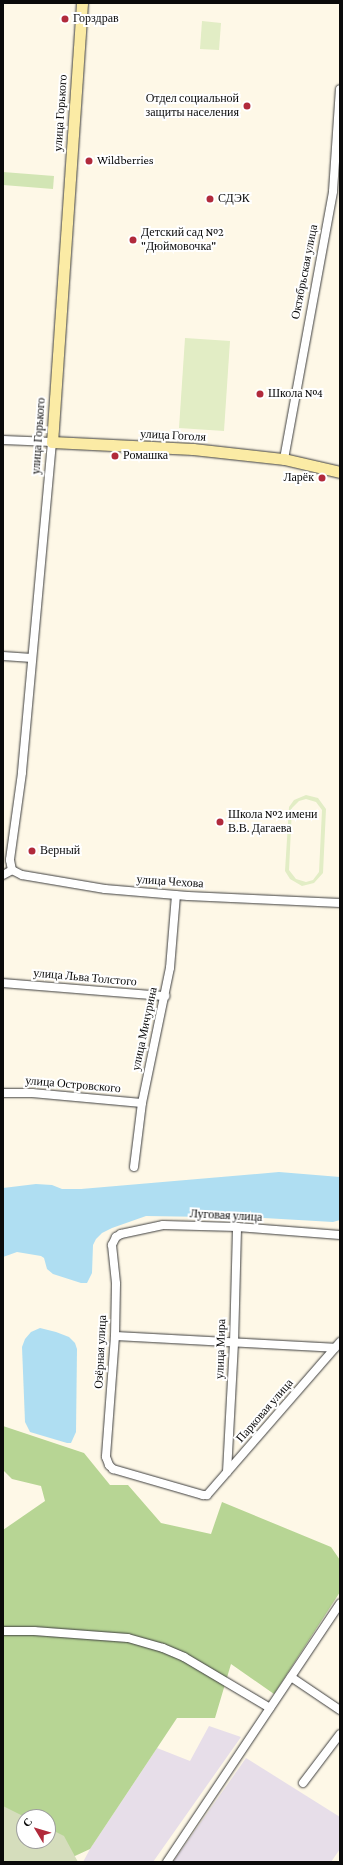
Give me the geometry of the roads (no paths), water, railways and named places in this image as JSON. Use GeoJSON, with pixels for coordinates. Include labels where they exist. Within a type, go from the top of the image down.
{"type":"FeatureCollection","features":[{"type":"Feature","properties":{"kind":"street","name":"улица Горького"},"geometry":{"type":"LineString","coordinates":[[12,870],[10,860],[22,773],[52,442],[82,3]]}},
{"type":"Feature","properties":{"kind":"street","name":"Октябрьская улица"},"geometry":{"type":"LineString","coordinates":[[284,459],[333,191],[340,89]]}},
{"type":"Feature","properties":{"kind":"street","name":"улица Гоголя"},"geometry":{"type":"LineString","coordinates":[[3,440],[193,449],[284,459],[340,472]]}},
{"type":"Feature","properties":{"kind":"street"},"geometry":{"type":"LineString","coordinates":[[3,656],[32,658]]}},
{"type":"Feature","properties":{"kind":"street"},"geometry":{"type":"LineString","coordinates":[[3,875],[12,870]]}},
{"type":"Feature","properties":{"kind":"street","name":"улица Чехова"},"geometry":{"type":"LineString","coordinates":[[12,870],[22,875],[105,889],[176,895],[340,903]]}},
{"type":"Feature","properties":{"kind":"street","name":"улица Мичурина"},"geometry":{"type":"LineString","coordinates":[[134,1167],[142,1103],[170,968],[176,895]]}},
{"type":"Feature","properties":{"kind":"street","name":"улица Льва Толстого"},"geometry":{"type":"LineString","coordinates":[[3,983],[165,996]]}},
{"type":"Feature","properties":{"kind":"street","name":"улица Островского"},"geometry":{"type":"LineString","coordinates":[[3,1093],[32,1093],[142,1103]]}},
{"type":"Feature","properties":{"kind":"street","name":"Луговая улица"},"geometry":{"type":"LineString","coordinates":[[114,1239],[121,1234],[155,1226],[236,1227],[340,1235]]}},
{"type":"Feature","properties":{"kind":"street","name":"улица Мира"},"geometry":{"type":"LineString","coordinates":[[227,1472],[234,1343],[236,1227]]}},
{"type":"Feature","properties":{"kind":"street","name":"Озёрная улица"},"geometry":{"type":"LineString","coordinates":[[114,1239],[112,1245],[116,1284],[115,1336],[106,1457],[109,1466],[113,1469],[207,1495]]}},
{"type":"Feature","properties":{"kind":"street"},"geometry":{"type":"LineString","coordinates":[[115,1336],[234,1343],[338,1345]]}},
{"type":"Feature","properties":{"kind":"street","name":"Парковая улица"},"geometry":{"type":"LineString","coordinates":[[207,1495],[338,1345]]}},
{"type":"Feature","properties":{"kind":"street"},"geometry":{"type":"LineString","coordinates":[[167,1862],[340,1604]]}},
{"type":"Feature","properties":{"kind":"street"},"geometry":{"type":"LineString","coordinates":[[3,1631],[34,1631],[128,1638],[163,1648],[184,1657],[270,1708]]}},
{"type":"Feature","properties":{"kind":"street"},"geometry":{"type":"LineString","coordinates":[[291,1677],[340,1710]]}},
{"type":"Feature","properties":{"kind":"street"},"geometry":{"type":"LineString","coordinates":[[303,1783],[340,1734]]}},
{"type":"Feature","properties":{"kind":"water"},"geometry":{"type":"Polygon","coordinates":[[[279,1172],[340,1177],[340,1220],[333,1222],[264,1218],[146,1216],[112,1228],[102,1233],[96,1239],[93,1245],[92,1273],[87,1283],[81,1283],[53,1274],[47,1269],[44,1258],[41,1256],[17,1252],[3,1257],[3,1188],[36,1184],[52,1185],[62,1189],[81,1189],[279,1172]]]}},
{"type":"Feature","properties":{"kind":"water"},"geometry":{"type":"Polygon","coordinates":[[[40,1328],[69,1337],[75,1343],[77,1349],[76,1432],[71,1443],[30,1432],[25,1422],[22,1347],[25,1339],[31,1332],[40,1328]]]}},
{"type":"Feature","properties":{"kind":"place","name":"Горздрав"},"geometry":{"type":"Point","coordinates":[65,19]}},
{"type":"Feature","properties":{"kind":"place","name":"Отдел социальной защиты населения"},"geometry":{"type":"Point","coordinates":[247,106]}},
{"type":"Feature","properties":{"kind":"place","name":"Wildberries"},"geometry":{"type":"Point","coordinates":[89,161]}},
{"type":"Feature","properties":{"kind":"place","name":"СДЭК"},"geometry":{"type":"Point","coordinates":[210,199]}},
{"type":"Feature","properties":{"kind":"place","name":"Детский сад №2 \"Дюймовочка\""},"geometry":{"type":"Point","coordinates":[133,240]}},
{"type":"Feature","properties":{"kind":"place","name":"Школа №4"},"geometry":{"type":"Point","coordinates":[260,394]}},
{"type":"Feature","properties":{"kind":"place","name":"Ромашка"},"geometry":{"type":"Point","coordinates":[115,456]}},
{"type":"Feature","properties":{"kind":"place","name":"Ларёк"},"geometry":{"type":"Point","coordinates":[322,478]}},
{"type":"Feature","properties":{"kind":"place","name":"Школа №2 имени В.В. Дагаева"},"geometry":{"type":"Point","coordinates":[220,822]}},
{"type":"Feature","properties":{"kind":"place","name":"Верный"},"geometry":{"type":"Point","coordinates":[32,851]}}]}
